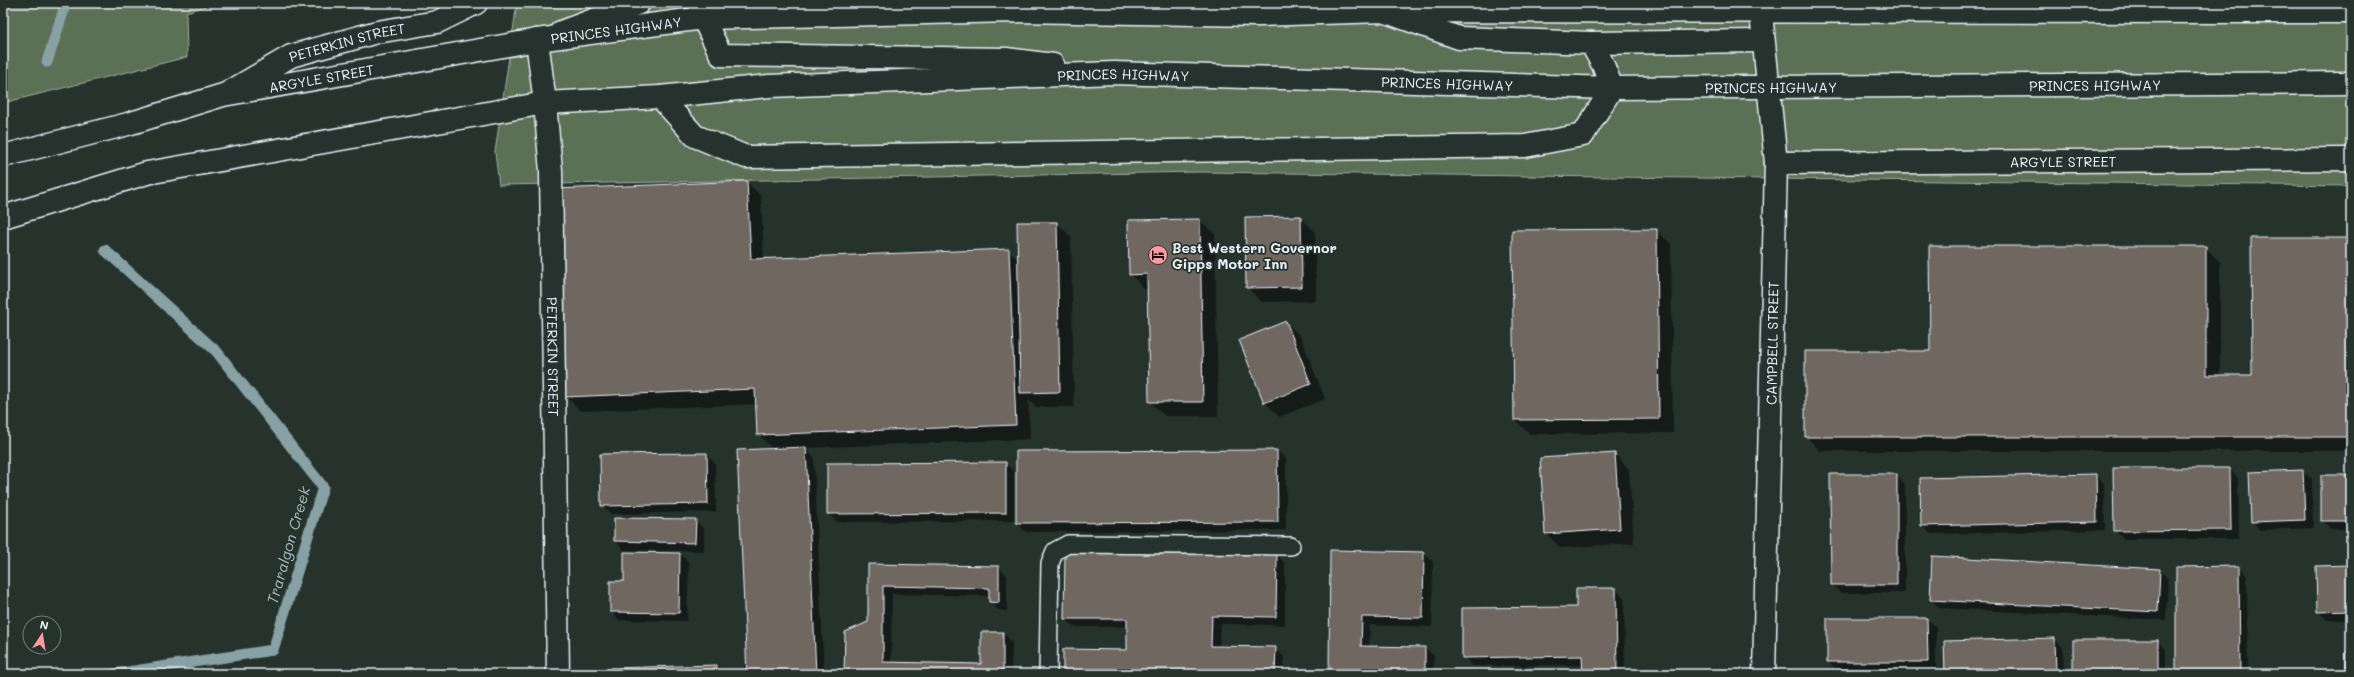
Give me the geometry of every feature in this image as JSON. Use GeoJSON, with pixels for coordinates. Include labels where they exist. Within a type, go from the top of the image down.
{"type":"FeatureCollection","features":[{"type":"Feature","properties":{"kind":"main road","name":"PETERKIN STREET"},"geometry":{"type":"LineString","coordinates":[[223,95],[291,56],[377,32],[437,22],[476,3]]}},
{"type":"Feature","properties":{"kind":"main road","name":"ARGYLE STREET"},"geometry":{"type":"LineString","coordinates":[[3,156],[128,124],[223,95],[537,40],[640,3]]}},
{"type":"Feature","properties":{"kind":"main road","name":"PRINCES HIGHWAY"},"geometry":{"type":"LineString","coordinates":[[537,40],[701,11],[1015,11],[1258,15],[1385,11],[1761,13],[2351,12]]}},
{"type":"Feature","properties":{"kind":"main road"},"geometry":{"type":"LineString","coordinates":[[701,11],[721,55],[1006,59],[1114,73]]}},
{"type":"Feature","properties":{"kind":"main road"},"geometry":{"type":"LineString","coordinates":[[1385,11],[1459,38],[1591,43],[1763,41]]}},
{"type":"Feature","properties":{"kind":"main road","name":"CAMPBELL STREET"},"geometry":{"type":"LineString","coordinates":[[1761,13],[1776,163],[1764,674]]}},
{"type":"Feature","properties":{"kind":"main road","name":"PETERKIN STREET"},"geometry":{"type":"LineString","coordinates":[[537,40],[545,103],[551,171],[558,674]]}},
{"type":"Feature","properties":{"kind":"main road"},"geometry":{"type":"LineString","coordinates":[[660,97],[694,136],[746,157],[1525,146],[1583,135],[1612,88],[1603,65],[1591,43]]}},
{"type":"Feature","properties":{"kind":"main road","name":"PRINCES HIGHWAY"},"geometry":{"type":"LineString","coordinates":[[545,103],[660,97],[769,86],[1114,73],[1612,88],[2351,83]]}},
{"type":"Feature","properties":{"kind":"main road"},"geometry":{"type":"LineString","coordinates":[[3,217],[147,173],[545,103]]}},
{"type":"Feature","properties":{"kind":"main road","name":"ARGYLE STREET"},"geometry":{"type":"LineString","coordinates":[[1776,163],[2351,159]]}},
{"type":"Feature","properties":{"kind":"lane"},"geometry":{"type":"LineString","coordinates":[[1048,674],[1050,563],[1055,551],[1068,544],[1291,546]]}},
{"type":"Feature","properties":{"kind":"green space"},"geometry":{"type":"Polygon","coordinates":[[[3,3],[216,3],[186,12],[187,57],[3,103],[3,3]]]}},
{"type":"Feature","properties":{"kind":"green space"},"geometry":{"type":"Polygon","coordinates":[[[517,3],[2351,3],[2351,186],[1200,172],[499,185],[495,152],[517,3]]]}},
{"type":"Feature","properties":{"kind":"building"},"geometry":{"type":"Polygon","coordinates":[[[747,181],[751,259],[1009,249],[1016,425],[757,435],[755,389],[565,397],[556,189],[747,181]]]}},
{"type":"Feature","properties":{"kind":"building"},"geometry":{"type":"Polygon","coordinates":[[[1301,216],[1302,287],[1246,288],[1245,217],[1301,216]]]}},
{"type":"Feature","properties":{"kind":"building"},"geometry":{"type":"Polygon","coordinates":[[[1200,219],[1203,402],[1149,402],[1147,274],[1129,275],[1128,220],[1200,219]]]}},
{"type":"Feature","properties":{"kind":"building"},"geometry":{"type":"Polygon","coordinates":[[[1017,222],[1057,222],[1060,392],[1020,393],[1017,222]]]}},
{"type":"Feature","properties":{"kind":"building"},"geometry":{"type":"Polygon","coordinates":[[[1657,229],[1659,419],[1514,420],[1512,230],[1657,229]]]}},
{"type":"Feature","properties":{"kind":"building"},"geometry":{"type":"Polygon","coordinates":[[[2251,238],[2351,238],[2351,437],[1805,437],[1805,351],[1930,351],[1929,246],[2206,246],[2206,375],[2252,375],[2251,238]]]}},
{"type":"Feature","properties":{"kind":"building"},"geometry":{"type":"Polygon","coordinates":[[[1286,321],[1311,384],[1264,403],[1239,340],[1286,321]]]}},
{"type":"Feature","properties":{"kind":"building"},"geometry":{"type":"Polygon","coordinates":[[[806,447],[816,674],[747,674],[737,450],[806,447]]]}},
{"type":"Feature","properties":{"kind":"building"},"geometry":{"type":"Polygon","coordinates":[[[1277,450],[1278,522],[1016,523],[1016,451],[1277,450]]]}},
{"type":"Feature","properties":{"kind":"building"},"geometry":{"type":"Polygon","coordinates":[[[707,453],[708,504],[601,506],[600,454],[707,453]]]}},
{"type":"Feature","properties":{"kind":"building"},"geometry":{"type":"Polygon","coordinates":[[[1615,453],[1620,529],[1545,534],[1540,458],[1615,453]]]}},
{"type":"Feature","properties":{"kind":"building"},"geometry":{"type":"Polygon","coordinates":[[[1006,462],[1006,513],[827,514],[827,463],[1006,462]]]}},
{"type":"Feature","properties":{"kind":"building"},"geometry":{"type":"Polygon","coordinates":[[[2113,468],[2230,468],[2231,530],[2114,531],[2113,468]]]}},
{"type":"Feature","properties":{"kind":"building"},"geometry":{"type":"Polygon","coordinates":[[[2303,470],[2305,520],[2251,522],[2249,472],[2303,470]]]}},
{"type":"Feature","properties":{"kind":"building"},"geometry":{"type":"Polygon","coordinates":[[[1830,474],[1897,474],[1897,585],[1831,585],[1830,474]]]}},
{"type":"Feature","properties":{"kind":"building"},"geometry":{"type":"Polygon","coordinates":[[[2096,474],[2097,522],[1921,526],[1920,478],[2096,474]]]}},
{"type":"Feature","properties":{"kind":"building"},"geometry":{"type":"Polygon","coordinates":[[[2321,475],[2351,475],[2351,521],[2321,521],[2321,475]]]}},
{"type":"Feature","properties":{"kind":"building"},"geometry":{"type":"Polygon","coordinates":[[[614,518],[696,519],[695,543],[614,541],[614,518]]]}},
{"type":"Feature","properties":{"kind":"building"},"geometry":{"type":"Polygon","coordinates":[[[1330,550],[1424,552],[1423,618],[1362,617],[1361,646],[1425,647],[1425,674],[1329,674],[1330,550]]]}},
{"type":"Feature","properties":{"kind":"building"},"geometry":{"type":"Polygon","coordinates":[[[624,552],[680,553],[679,613],[610,612],[610,581],[624,581],[624,552]]]}},
{"type":"Feature","properties":{"kind":"building"},"geometry":{"type":"Polygon","coordinates":[[[1065,553],[1277,554],[1276,617],[1212,616],[1211,646],[1276,647],[1275,674],[1063,674],[1063,649],[1127,650],[1127,619],[1064,619],[1065,553]]]}},
{"type":"Feature","properties":{"kind":"building"},"geometry":{"type":"Polygon","coordinates":[[[1932,556],[2160,569],[2158,612],[1930,600],[1932,556]]]}},
{"type":"Feature","properties":{"kind":"building"},"geometry":{"type":"Polygon","coordinates":[[[868,564],[999,566],[999,603],[989,602],[989,588],[883,586],[883,662],[981,664],[981,632],[1003,632],[1003,674],[844,674],[845,632],[868,622],[868,564]]]}},
{"type":"Feature","properties":{"kind":"building"},"geometry":{"type":"Polygon","coordinates":[[[2351,565],[2351,611],[2317,612],[2316,566],[2351,565]]]}},
{"type":"Feature","properties":{"kind":"building"},"geometry":{"type":"Polygon","coordinates":[[[2239,566],[2240,674],[2176,674],[2176,567],[2239,566]]]}},
{"type":"Feature","properties":{"kind":"building"},"geometry":{"type":"Polygon","coordinates":[[[1576,588],[1616,588],[1617,674],[1583,674],[1582,656],[1462,658],[1462,608],[1576,607],[1576,588]]]}},
{"type":"Feature","properties":{"kind":"building"},"geometry":{"type":"Polygon","coordinates":[[[1827,618],[1927,618],[1928,662],[1827,662],[1827,618]]]}},
{"type":"Feature","properties":{"kind":"building"},"geometry":{"type":"Polygon","coordinates":[[[2055,638],[2056,674],[1945,674],[1944,641],[2055,638]]]}},
{"type":"Feature","properties":{"kind":"building"},"geometry":{"type":"Polygon","coordinates":[[[2073,640],[2158,640],[2158,674],[2073,674],[2073,640]]]}},
{"type":"Feature","properties":{"kind":"building"},"geometry":{"type":"Polygon","coordinates":[[[2346,652],[2351,652],[2351,674],[2346,674],[2346,652]]]}},
{"type":"Feature","properties":{"kind":"building"},"geometry":{"type":"Polygon","coordinates":[[[717,665],[717,674],[611,674],[611,668],[717,665]]]}},
{"type":"Feature","properties":{"kind":"waterway","name":"Traralgon Creek"},"geometry":{"type":"LineString","coordinates":[[47,62],[66,3]]}},
{"type":"Feature","properties":{"kind":"waterway","name":"Traralgon Creek"},"geometry":{"type":"LineString","coordinates":[[105,250],[217,352],[323,487],[273,650],[114,674]]}},
{"type":"Feature","properties":{"kind":"place","name":"Best Western Governor Gipps Motor Inn"},"geometry":{"type":"Point","coordinates":[1158,255]}}]}
